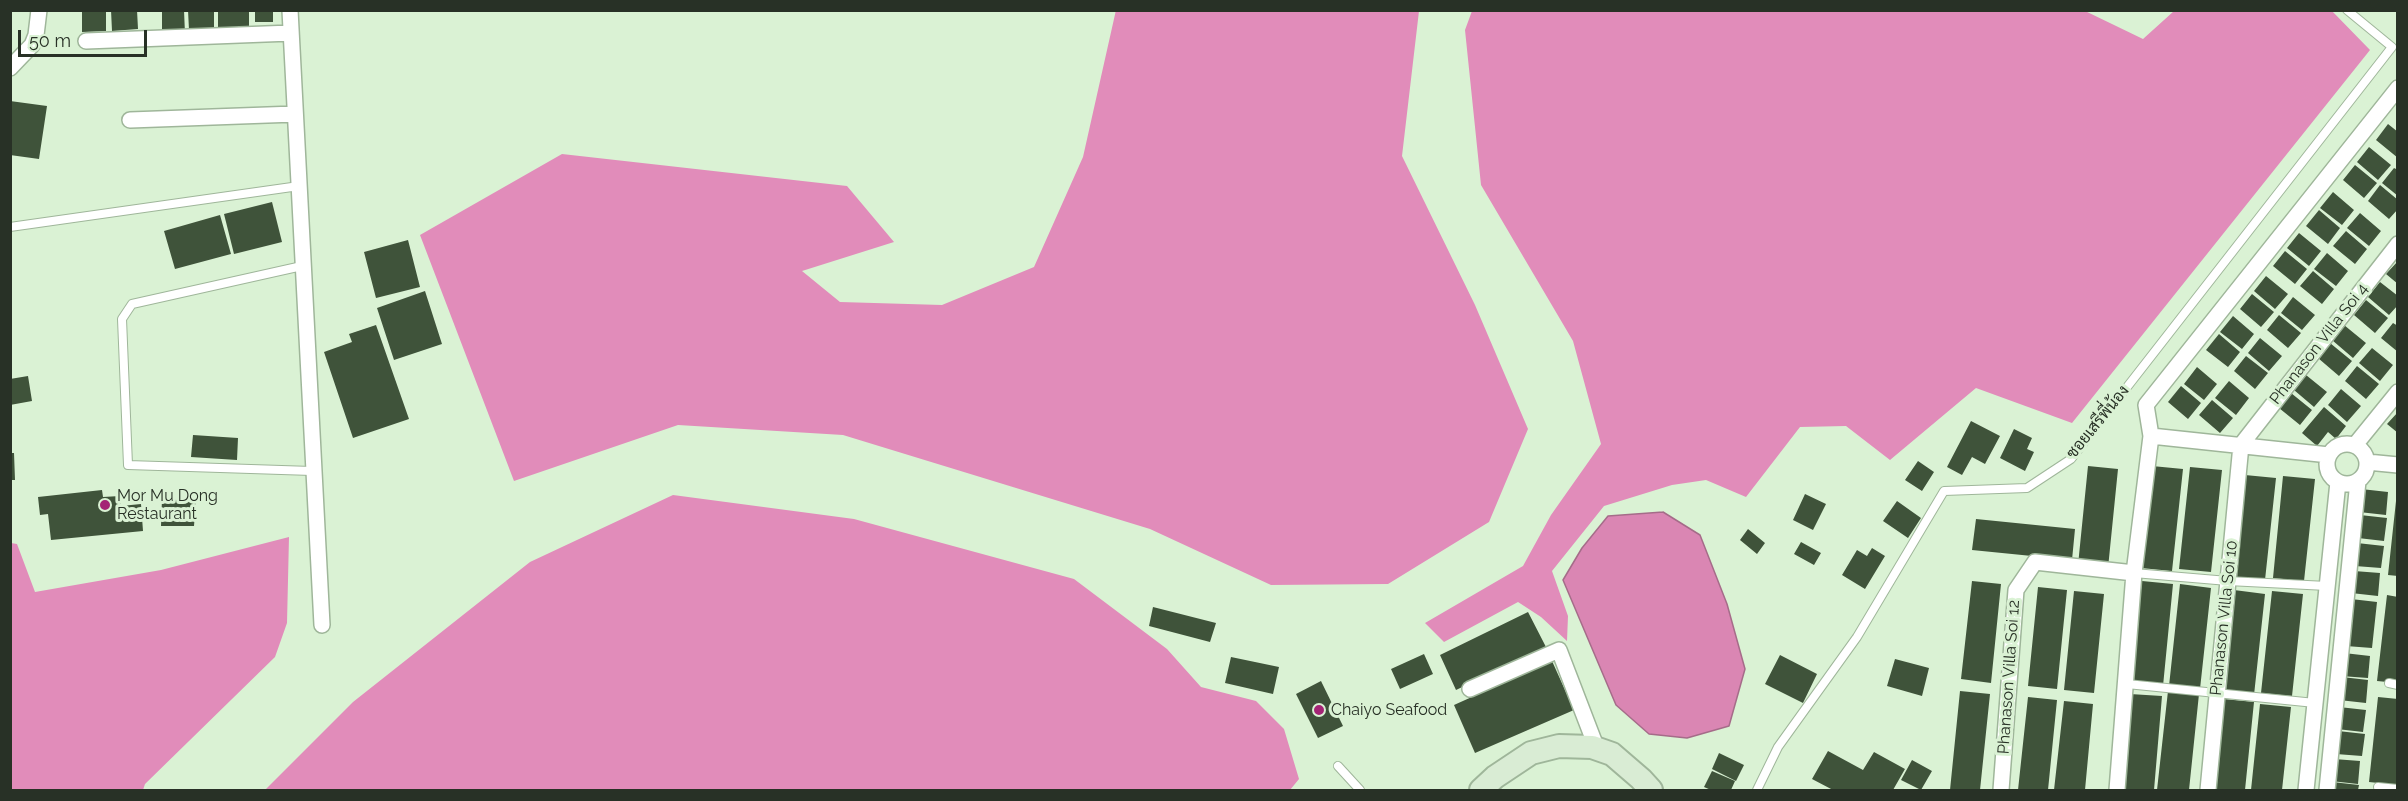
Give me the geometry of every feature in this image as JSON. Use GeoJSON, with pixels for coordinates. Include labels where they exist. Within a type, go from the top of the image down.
{"type":"FeatureCollection","features":[{"type":"Feature","properties":{"kind":"street"},"geometry":{"type":"LineString","coordinates":[[10,68],[32,45],[36,35],[39,10]]}},
{"type":"Feature","properties":{"kind":"street"},"geometry":{"type":"LineString","coordinates":[[290,10],[312,471],[322,625]]}},
{"type":"Feature","properties":{"kind":"street"},"geometry":{"type":"LineString","coordinates":[[86,41],[291,33]]}},
{"type":"Feature","properties":{"kind":"street"},"geometry":{"type":"LineString","coordinates":[[2120,790],[2134,573],[2151,436],[2146,405],[2397,88]]}},
{"type":"Feature","properties":{"kind":"street"},"geometry":{"type":"LineString","coordinates":[[130,120],[295,114]]}},
{"type":"Feature","properties":{"kind":"street","name":"Phanason Villa Soi 4"},"geometry":{"type":"LineString","coordinates":[[2241,445],[2397,244]]}},
{"type":"Feature","properties":{"kind":"street"},"geometry":{"type":"LineString","coordinates":[[2355,445],[2397,392]]}},
{"type":"Feature","properties":{"kind":"street"},"geometry":{"type":"LineString","coordinates":[[2151,436],[2329,455]]}},
{"type":"Feature","properties":{"kind":"street"},"geometry":{"type":"LineString","coordinates":[[2327,790],[2358,481],[2366,469],[2367,462],[2365,455],[2355,445],[2341,444],[2329,455],[2327,468],[2330,475],[2337,482],[2358,481]]}},
{"type":"Feature","properties":{"kind":"street","name":"Phanason Villa Soi 10"},"geometry":{"type":"LineString","coordinates":[[2208,790],[2241,445]]}},
{"type":"Feature","properties":{"kind":"street"},"geometry":{"type":"LineString","coordinates":[[2367,462],[2397,465]]}},
{"type":"Feature","properties":{"kind":"street"},"geometry":{"type":"LineString","coordinates":[[2306,790],[2337,482]]}},
{"type":"Feature","properties":{"kind":"street","name":"Phanason Villa Soi 12"},"geometry":{"type":"LineString","coordinates":[[2001,790],[2016,590],[2035,562],[2134,573]]}},
{"type":"Feature","properties":{"kind":"street"},"geometry":{"type":"LineString","coordinates":[[1470,688],[1559,650],[1597,749]]}},
{"type":"Feature","properties":{"kind":"street"},"geometry":{"type":"LineString","coordinates":[[1481,790],[1495,777],[1531,753],[1559,746],[1597,749],[1612,754],[1651,790]]}},
{"type":"Feature","properties":{"kind":"lane","name":"ซอยเสรีพี่น้อง"},"geometry":{"type":"LineString","coordinates":[[1756,790],[1779,747],[1857,637],[1944,491],[2027,488],[2071,459],[2392,47],[2347,10]]}},
{"type":"Feature","properties":{"kind":"lane"},"geometry":{"type":"LineString","coordinates":[[2355,18],[2362,10]]}},
{"type":"Feature","properties":{"kind":"lane"},"geometry":{"type":"LineString","coordinates":[[10,227],[298,186]]}},
{"type":"Feature","properties":{"kind":"lane"},"geometry":{"type":"LineString","coordinates":[[302,266],[132,304],[122,319],[128,465],[312,471]]}},
{"type":"Feature","properties":{"kind":"lane"},"geometry":{"type":"LineString","coordinates":[[2134,573],[2327,586]]}},
{"type":"Feature","properties":{"kind":"lane"},"geometry":{"type":"LineString","coordinates":[[2127,684],[2315,704]]}},
{"type":"Feature","properties":{"kind":"lane"},"geometry":{"type":"LineString","coordinates":[[1338,766],[1360,790]]}},
{"type":"Feature","properties":{"kind":"lane"},"geometry":{"type":"LineString","coordinates":[[2378,787],[2397,789]]}},
{"type":"Feature","properties":{"kind":"shaded area"},"geometry":{"type":"Polygon","coordinates":[[[1116,10],[1419,11],[1402,156],[1475,305],[1528,429],[1489,522],[1388,584],[1271,585],[1150,529],[843,435],[678,425],[514,481],[420,235],[562,154],[847,186],[894,242],[802,271],[840,302],[942,305],[1034,267],[1083,157],[1116,10]]]}},
{"type":"Feature","properties":{"kind":"shaded area"},"geometry":{"type":"Polygon","coordinates":[[[2083,10],[2143,39],[2174,11],[2332,11],[2370,50],[2072,423],[1976,388],[1890,460],[1846,426],[1800,427],[1746,497],[1706,480],[1672,485],[1604,506],[1552,571],[1568,616],[1567,641],[1541,617],[1518,602],[1444,642],[1425,623],[1523,566],[1551,515],[1601,444],[1573,341],[1481,185],[1465,30],[1472,11],[2083,10]]]}},
{"type":"Feature","properties":{"kind":"shaded area"},"geometry":{"type":"Polygon","coordinates":[[[673,495],[854,519],[1074,579],[1167,649],[1201,687],[1256,701],[1284,729],[1299,779],[1290,790],[265,790],[353,702],[530,562],[673,495]]]}},
{"type":"Feature","properties":{"kind":"shaded area"},"geometry":{"type":"Polygon","coordinates":[[[1663,512],[1700,535],[1727,604],[1745,669],[1729,726],[1687,738],[1649,734],[1616,705],[1563,580],[1582,548],[1608,516],[1663,512]]]}},
{"type":"Feature","properties":{"kind":"shaded area"},"geometry":{"type":"Polygon","coordinates":[[[289,537],[287,623],[275,657],[145,784],[143,790],[11,790],[11,543],[17,544],[35,592],[161,570],[289,537]]]}},
{"type":"Feature","properties":{"kind":"building"},"geometry":{"type":"Polygon","coordinates":[[[82,10],[106,10],[106,31],[82,32],[82,10]]]}},
{"type":"Feature","properties":{"kind":"building"},"geometry":{"type":"Polygon","coordinates":[[[111,10],[137,10],[138,29],[112,31],[111,10]]]}},
{"type":"Feature","properties":{"kind":"building"},"geometry":{"type":"Polygon","coordinates":[[[162,10],[184,10],[185,34],[162,36],[162,10]]]}},
{"type":"Feature","properties":{"kind":"building"},"geometry":{"type":"Polygon","coordinates":[[[188,10],[214,10],[214,30],[189,30],[188,10]]]}},
{"type":"Feature","properties":{"kind":"building"},"geometry":{"type":"Polygon","coordinates":[[[218,10],[249,10],[249,27],[218,28],[218,10]]]}},
{"type":"Feature","properties":{"kind":"building"},"geometry":{"type":"Polygon","coordinates":[[[255,10],[273,10],[273,22],[255,22],[255,10]]]}},
{"type":"Feature","properties":{"kind":"building"},"geometry":{"type":"Polygon","coordinates":[[[10,101],[47,106],[39,159],[10,155],[10,101]]]}},
{"type":"Feature","properties":{"kind":"building"},"geometry":{"type":"Polygon","coordinates":[[[2388,124],[2398,132],[2398,158],[2376,140],[2388,124]]]}},
{"type":"Feature","properties":{"kind":"building"},"geometry":{"type":"Polygon","coordinates":[[[2369,147],[2391,165],[2378,180],[2357,162],[2369,147]]]}},
{"type":"Feature","properties":{"kind":"building"},"geometry":{"type":"Polygon","coordinates":[[[2355,165],[2377,183],[2364,198],[2343,180],[2355,165]]]}},
{"type":"Feature","properties":{"kind":"building"},"geometry":{"type":"Polygon","coordinates":[[[2394,168],[2398,170],[2398,196],[2382,183],[2394,168]]]}},
{"type":"Feature","properties":{"kind":"building"},"geometry":{"type":"Polygon","coordinates":[[[2380,185],[2398,200],[2398,209],[2389,219],[2368,201],[2380,185]]]}},
{"type":"Feature","properties":{"kind":"building"},"geometry":{"type":"Polygon","coordinates":[[[2333,192],[2354,210],[2342,225],[2320,208],[2333,192]]]}},
{"type":"Feature","properties":{"kind":"building"},"geometry":{"type":"Polygon","coordinates":[[[272,202],[282,242],[234,254],[224,214],[272,202]]]}},
{"type":"Feature","properties":{"kind":"building"},"geometry":{"type":"Polygon","coordinates":[[[2319,210],[2340,228],[2328,244],[2306,226],[2319,210]]]}},
{"type":"Feature","properties":{"kind":"building"},"geometry":{"type":"Polygon","coordinates":[[[2360,213],[2381,231],[2369,246],[2347,228],[2360,213]]]}},
{"type":"Feature","properties":{"kind":"building"},"geometry":{"type":"Polygon","coordinates":[[[220,215],[231,254],[175,269],[164,231],[220,215]]]}},
{"type":"Feature","properties":{"kind":"building"},"geometry":{"type":"Polygon","coordinates":[[[2346,231],[2367,249],[2355,264],[2333,246],[2346,231]]]}},
{"type":"Feature","properties":{"kind":"building"},"geometry":{"type":"Polygon","coordinates":[[[2299,233],[2321,251],[2309,266],[2287,248],[2299,233]]]}},
{"type":"Feature","properties":{"kind":"building"},"geometry":{"type":"Polygon","coordinates":[[[408,240],[420,287],[376,298],[364,252],[408,240]]]}},
{"type":"Feature","properties":{"kind":"building"},"geometry":{"type":"Polygon","coordinates":[[[2285,251],[2307,269],[2295,284],[2273,266],[2285,251]]]}},
{"type":"Feature","properties":{"kind":"building"},"geometry":{"type":"Polygon","coordinates":[[[2327,253],[2348,271],[2336,286],[2314,269],[2327,253]]]}},
{"type":"Feature","properties":{"kind":"building"},"geometry":{"type":"Polygon","coordinates":[[[2398,261],[2398,284],[2386,274],[2398,261]]]}},
{"type":"Feature","properties":{"kind":"building"},"geometry":{"type":"Polygon","coordinates":[[[2313,271],[2334,289],[2322,304],[2300,286],[2313,271]]]}},
{"type":"Feature","properties":{"kind":"building"},"geometry":{"type":"Polygon","coordinates":[[[2266,276],[2288,294],[2275,309],[2254,291],[2266,276]]]}},
{"type":"Feature","properties":{"kind":"building"},"geometry":{"type":"Polygon","coordinates":[[[2380,282],[2398,296],[2398,305],[2389,315],[2368,297],[2380,282]]]}},
{"type":"Feature","properties":{"kind":"building"},"geometry":{"type":"Polygon","coordinates":[[[425,291],[442,344],[394,360],[377,308],[425,291]]]}},
{"type":"Feature","properties":{"kind":"building"},"geometry":{"type":"Polygon","coordinates":[[[2252,294],[2274,312],[2261,327],[2240,309],[2252,294]]]}},
{"type":"Feature","properties":{"kind":"building"},"geometry":{"type":"Polygon","coordinates":[[[2293,297],[2315,315],[2302,330],[2281,313],[2293,297]]]}},
{"type":"Feature","properties":{"kind":"building"},"geometry":{"type":"Polygon","coordinates":[[[2366,300],[2388,318],[2375,333],[2354,315],[2366,300]]]}},
{"type":"Feature","properties":{"kind":"building"},"geometry":{"type":"Polygon","coordinates":[[[2279,315],[2301,333],[2288,348],[2267,330],[2279,315]]]}},
{"type":"Feature","properties":{"kind":"building"},"geometry":{"type":"Polygon","coordinates":[[[2233,316],[2254,334],[2242,349],[2220,332],[2233,316]]]}},
{"type":"Feature","properties":{"kind":"building"},"geometry":{"type":"Polygon","coordinates":[[[2393,323],[2398,326],[2398,352],[2381,338],[2393,323]]]}},
{"type":"Feature","properties":{"kind":"building"},"geometry":{"type":"Polygon","coordinates":[[[376,325],[409,419],[353,438],[324,352],[352,342],[349,334],[376,325]]]}},
{"type":"Feature","properties":{"kind":"building"},"geometry":{"type":"Polygon","coordinates":[[[2344,325],[2366,343],[2353,358],[2332,340],[2344,325]]]}},
{"type":"Feature","properties":{"kind":"building"},"geometry":{"type":"Polygon","coordinates":[[[2219,334],[2240,352],[2228,367],[2206,350],[2219,334]]]}},
{"type":"Feature","properties":{"kind":"building"},"geometry":{"type":"Polygon","coordinates":[[[2260,338],[2282,356],[2269,371],[2248,353],[2260,338]]]}},
{"type":"Feature","properties":{"kind":"building"},"geometry":{"type":"Polygon","coordinates":[[[2330,343],[2352,361],[2339,376],[2318,358],[2330,343]]]}},
{"type":"Feature","properties":{"kind":"building"},"geometry":{"type":"Polygon","coordinates":[[[2372,348],[2393,365],[2380,381],[2359,363],[2372,348]]]}},
{"type":"Feature","properties":{"kind":"building"},"geometry":{"type":"Polygon","coordinates":[[[2246,356],[2268,373],[2255,389],[2234,371],[2246,356]]]}},
{"type":"Feature","properties":{"kind":"building"},"geometry":{"type":"Polygon","coordinates":[[[2357,366],[2379,384],[2366,399],[2345,381],[2357,366]]]}},
{"type":"Feature","properties":{"kind":"building"},"geometry":{"type":"Polygon","coordinates":[[[2197,367],[2217,384],[2204,400],[2184,384],[2197,367]]]}},
{"type":"Feature","properties":{"kind":"building"},"geometry":{"type":"Polygon","coordinates":[[[2306,375],[2327,392],[2314,407],[2294,390],[2306,375]]]}},
{"type":"Feature","properties":{"kind":"building"},"geometry":{"type":"Polygon","coordinates":[[[28,376],[32,401],[10,405],[10,379],[28,376]]]}},
{"type":"Feature","properties":{"kind":"building"},"geometry":{"type":"Polygon","coordinates":[[[2229,381],[2249,398],[2236,415],[2215,398],[2229,381]]]}},
{"type":"Feature","properties":{"kind":"building"},"geometry":{"type":"Polygon","coordinates":[[[2181,386],[2201,403],[2188,419],[2168,402],[2181,386]]]}},
{"type":"Feature","properties":{"kind":"building"},"geometry":{"type":"Polygon","coordinates":[[[2341,389],[2361,406],[2347,422],[2328,405],[2341,389]]]}},
{"type":"Feature","properties":{"kind":"building"},"geometry":{"type":"Polygon","coordinates":[[[2291,393],[2312,410],[2300,425],[2279,408],[2291,393]]]}},
{"type":"Feature","properties":{"kind":"building"},"geometry":{"type":"Polygon","coordinates":[[[2212,400],[2233,418],[2220,433],[2199,415],[2212,400]]]}},
{"type":"Feature","properties":{"kind":"building"},"geometry":{"type":"Polygon","coordinates":[[[2324,407],[2346,426],[2336,439],[2328,432],[2317,446],[2302,433],[2324,407]]]}},
{"type":"Feature","properties":{"kind":"building"},"geometry":{"type":"Polygon","coordinates":[[[2398,412],[2398,433],[2387,424],[2398,412]]]}},
{"type":"Feature","properties":{"kind":"building"},"geometry":{"type":"Polygon","coordinates":[[[1971,421],[2000,436],[1985,464],[1972,457],[1962,475],[1947,467],[1971,421]]]}},
{"type":"Feature","properties":{"kind":"building"},"geometry":{"type":"Polygon","coordinates":[[[2014,429],[2032,438],[2027,449],[2034,452],[2025,471],[2000,458],[2014,429]]]}},
{"type":"Feature","properties":{"kind":"building"},"geometry":{"type":"Polygon","coordinates":[[[193,435],[238,438],[237,460],[191,457],[193,435]]]}},
{"type":"Feature","properties":{"kind":"building"},"geometry":{"type":"Polygon","coordinates":[[[10,453],[14,453],[15,480],[10,480],[10,453]]]}},
{"type":"Feature","properties":{"kind":"building"},"geometry":{"type":"Polygon","coordinates":[[[1918,461],[1934,472],[1922,491],[1905,480],[1918,461]]]}},
{"type":"Feature","properties":{"kind":"building"},"geometry":{"type":"Polygon","coordinates":[[[2088,466],[2118,469],[2108,568],[2078,565],[2088,466]]]}},
{"type":"Feature","properties":{"kind":"building"},"geometry":{"type":"Polygon","coordinates":[[[2152,466],[2183,469],[2172,571],[2141,568],[2152,466]]]}},
{"type":"Feature","properties":{"kind":"building"},"geometry":{"type":"Polygon","coordinates":[[[2190,467],[2222,470],[2211,572],[2179,569],[2190,467]]]}},
{"type":"Feature","properties":{"kind":"building"},"geometry":{"type":"Polygon","coordinates":[[[2245,475],[2276,478],[2265,580],[2234,577],[2245,475]]]}},
{"type":"Feature","properties":{"kind":"building"},"geometry":{"type":"Polygon","coordinates":[[[2283,476],[2315,479],[2304,581],[2273,578],[2283,476]]]}},
{"type":"Feature","properties":{"kind":"building"},"geometry":{"type":"Polygon","coordinates":[[[2361,489],[2388,492],[2386,515],[2359,512],[2361,489]]]}},
{"type":"Feature","properties":{"kind":"building"},"geometry":{"type":"Polygon","coordinates":[[[102,490],[103,497],[120,496],[121,506],[141,504],[143,531],[51,540],[48,514],[40,515],[38,497],[102,490]]]}},
{"type":"Feature","properties":{"kind":"building"},"geometry":{"type":"Polygon","coordinates":[[[1805,494],[1826,504],[1813,530],[1793,520],[1805,494]]]}},
{"type":"Feature","properties":{"kind":"building"},"geometry":{"type":"Polygon","coordinates":[[[178,498],[196,499],[194,526],[161,526],[162,499],[178,500],[178,498]]]}},
{"type":"Feature","properties":{"kind":"building"},"geometry":{"type":"Polygon","coordinates":[[[1897,501],[1921,518],[1908,538],[1883,521],[1897,501]]]}},
{"type":"Feature","properties":{"kind":"building"},"geometry":{"type":"Polygon","coordinates":[[[2396,501],[2398,501],[2398,576],[2388,575],[2396,501]]]}},
{"type":"Feature","properties":{"kind":"building"},"geometry":{"type":"Polygon","coordinates":[[[2360,515],[2387,518],[2384,541],[2358,538],[2360,515]]]}},
{"type":"Feature","properties":{"kind":"building"},"geometry":{"type":"Polygon","coordinates":[[[1976,519],[2075,529],[2072,560],[1972,550],[1976,519]]]}},
{"type":"Feature","properties":{"kind":"building"},"geometry":{"type":"Polygon","coordinates":[[[1748,529],[1765,543],[1757,554],[1740,540],[1748,529]]]}},
{"type":"Feature","properties":{"kind":"building"},"geometry":{"type":"Polygon","coordinates":[[[1801,542],[1821,553],[1814,565],[1794,554],[1801,542]]]}},
{"type":"Feature","properties":{"kind":"building"},"geometry":{"type":"Polygon","coordinates":[[[2357,543],[2384,546],[2381,568],[2355,566],[2357,543]]]}},
{"type":"Feature","properties":{"kind":"building"},"geometry":{"type":"Polygon","coordinates":[[[1872,548],[1885,556],[1865,589],[1842,575],[1857,550],[1867,556],[1872,548]]]}},
{"type":"Feature","properties":{"kind":"building"},"geometry":{"type":"Polygon","coordinates":[[[2354,571],[2380,573],[2378,596],[2351,593],[2354,571]]]}},
{"type":"Feature","properties":{"kind":"building"},"geometry":{"type":"Polygon","coordinates":[[[1972,581],[2001,584],[1991,683],[1961,679],[1972,581]]]}},
{"type":"Feature","properties":{"kind":"building"},"geometry":{"type":"Polygon","coordinates":[[[2142,581],[2173,584],[2163,686],[2131,683],[2142,581]]]}},
{"type":"Feature","properties":{"kind":"building"},"geometry":{"type":"Polygon","coordinates":[[[2180,584],[2211,588],[2200,689],[2169,686],[2180,584]]]}},
{"type":"Feature","properties":{"kind":"building"},"geometry":{"type":"Polygon","coordinates":[[[2038,587],[2067,590],[2057,689],[2028,686],[2038,587]]]}},
{"type":"Feature","properties":{"kind":"building"},"geometry":{"type":"Polygon","coordinates":[[[2234,590],[2265,594],[2254,695],[2223,692],[2234,590]]]}},
{"type":"Feature","properties":{"kind":"building"},"geometry":{"type":"Polygon","coordinates":[[[2074,591],[2104,594],[2094,693],[2064,690],[2074,591]]]}},
{"type":"Feature","properties":{"kind":"building"},"geometry":{"type":"Polygon","coordinates":[[[2272,591],[2303,594],[2292,696],[2261,693],[2272,591]]]}},
{"type":"Feature","properties":{"kind":"building"},"geometry":{"type":"Polygon","coordinates":[[[2387,595],[2398,597],[2398,683],[2377,681],[2387,595]]]}},
{"type":"Feature","properties":{"kind":"building"},"geometry":{"type":"Polygon","coordinates":[[[2351,599],[2377,602],[2372,648],[2346,646],[2351,599]]]}},
{"type":"Feature","properties":{"kind":"building"},"geometry":{"type":"Polygon","coordinates":[[[1153,607],[1216,623],[1210,642],[1149,626],[1153,607]]]}},
{"type":"Feature","properties":{"kind":"building"},"geometry":{"type":"Polygon","coordinates":[[[1528,612],[1546,647],[1456,690],[1440,655],[1528,612]]]}},
{"type":"Feature","properties":{"kind":"building"},"geometry":{"type":"Polygon","coordinates":[[[2344,653],[2370,656],[2368,678],[2341,676],[2344,653]]]}},
{"type":"Feature","properties":{"kind":"building"},"geometry":{"type":"Polygon","coordinates":[[[1424,654],[1433,674],[1400,689],[1391,669],[1424,654]]]}},
{"type":"Feature","properties":{"kind":"building"},"geometry":{"type":"Polygon","coordinates":[[[1780,655],[1817,674],[1803,703],[1765,684],[1780,655]]]}},
{"type":"Feature","properties":{"kind":"building"},"geometry":{"type":"Polygon","coordinates":[[[1231,657],[1279,667],[1273,694],[1225,683],[1231,657]]]}},
{"type":"Feature","properties":{"kind":"building"},"geometry":{"type":"Polygon","coordinates":[[[1895,659],[1929,668],[1922,696],[1887,686],[1895,659]]]}},
{"type":"Feature","properties":{"kind":"building"},"geometry":{"type":"Polygon","coordinates":[[[1552,661],[1574,710],[1475,753],[1454,705],[1552,661]]]}},
{"type":"Feature","properties":{"kind":"building"},"geometry":{"type":"Polygon","coordinates":[[[2342,677],[2368,680],[2366,703],[2339,700],[2342,677]]]}},
{"type":"Feature","properties":{"kind":"building","name":"Chaiyo Seafood"},"geometry":{"type":"Polygon","coordinates":[[[1321,681],[1343,726],[1318,738],[1296,694],[1321,681]]]}},
{"type":"Feature","properties":{"kind":"building"},"geometry":{"type":"Polygon","coordinates":[[[1960,691],[1990,694],[1980,790],[1950,790],[1960,691]]]}},
{"type":"Feature","properties":{"kind":"building"},"geometry":{"type":"Polygon","coordinates":[[[2168,691],[2199,694],[2189,790],[2157,790],[2168,691]]]}},
{"type":"Feature","properties":{"kind":"building"},"geometry":{"type":"Polygon","coordinates":[[[2130,694],[2162,696],[2154,790],[2122,789],[2130,694]]]}},
{"type":"Feature","properties":{"kind":"building"},"geometry":{"type":"Polygon","coordinates":[[[2028,697],[2057,700],[2048,790],[2018,790],[2028,697]]]}},
{"type":"Feature","properties":{"kind":"building"},"geometry":{"type":"Polygon","coordinates":[[[2378,697],[2398,699],[2398,785],[2369,782],[2378,697]]]}},
{"type":"Feature","properties":{"kind":"building"},"geometry":{"type":"Polygon","coordinates":[[[2223,699],[2254,702],[2245,790],[2214,790],[2223,699]]]}},
{"type":"Feature","properties":{"kind":"building"},"geometry":{"type":"Polygon","coordinates":[[[2064,701],[2093,704],[2085,790],[2054,790],[2064,701]]]}},
{"type":"Feature","properties":{"kind":"building"},"geometry":{"type":"Polygon","coordinates":[[[2260,704],[2291,707],[2282,790],[2251,790],[2260,704]]]}},
{"type":"Feature","properties":{"kind":"building"},"geometry":{"type":"Polygon","coordinates":[[[2339,707],[2366,710],[2363,732],[2337,729],[2339,707]]]}},
{"type":"Feature","properties":{"kind":"building"},"geometry":{"type":"Polygon","coordinates":[[[2338,731],[2365,734],[2362,756],[2336,754],[2338,731]]]}},
{"type":"Feature","properties":{"kind":"building"},"geometry":{"type":"Polygon","coordinates":[[[1828,751],[1863,770],[1874,752],[1905,769],[1893,790],[1833,790],[1812,779],[1828,751]]]}},
{"type":"Feature","properties":{"kind":"building"},"geometry":{"type":"Polygon","coordinates":[[[1719,753],[1744,765],[1736,781],[1712,769],[1719,753]]]}},
{"type":"Feature","properties":{"kind":"building"},"geometry":{"type":"Polygon","coordinates":[[[2334,759],[2360,761],[2358,784],[2331,781],[2334,759]]]}},
{"type":"Feature","properties":{"kind":"building"},"geometry":{"type":"Polygon","coordinates":[[[1912,760],[1932,771],[1921,790],[1901,780],[1912,760]]]}},
{"type":"Feature","properties":{"kind":"building"},"geometry":{"type":"Polygon","coordinates":[[[1712,771],[1735,781],[1731,790],[1711,790],[1704,787],[1712,771]]]}},
{"type":"Feature","properties":{"kind":"building"},"geometry":{"type":"Polygon","coordinates":[[[2332,782],[2359,785],[2358,790],[2331,790],[2332,782]]]}},
{"type":"Feature","properties":{"kind":"place","name":"Mor Mu Dong Restaurant"},"geometry":{"type":"Point","coordinates":[105,505]}},
{"type":"Feature","properties":{"kind":"place","name":"Chaiyo Seafood"},"geometry":{"type":"Point","coordinates":[1319,710]}}]}
